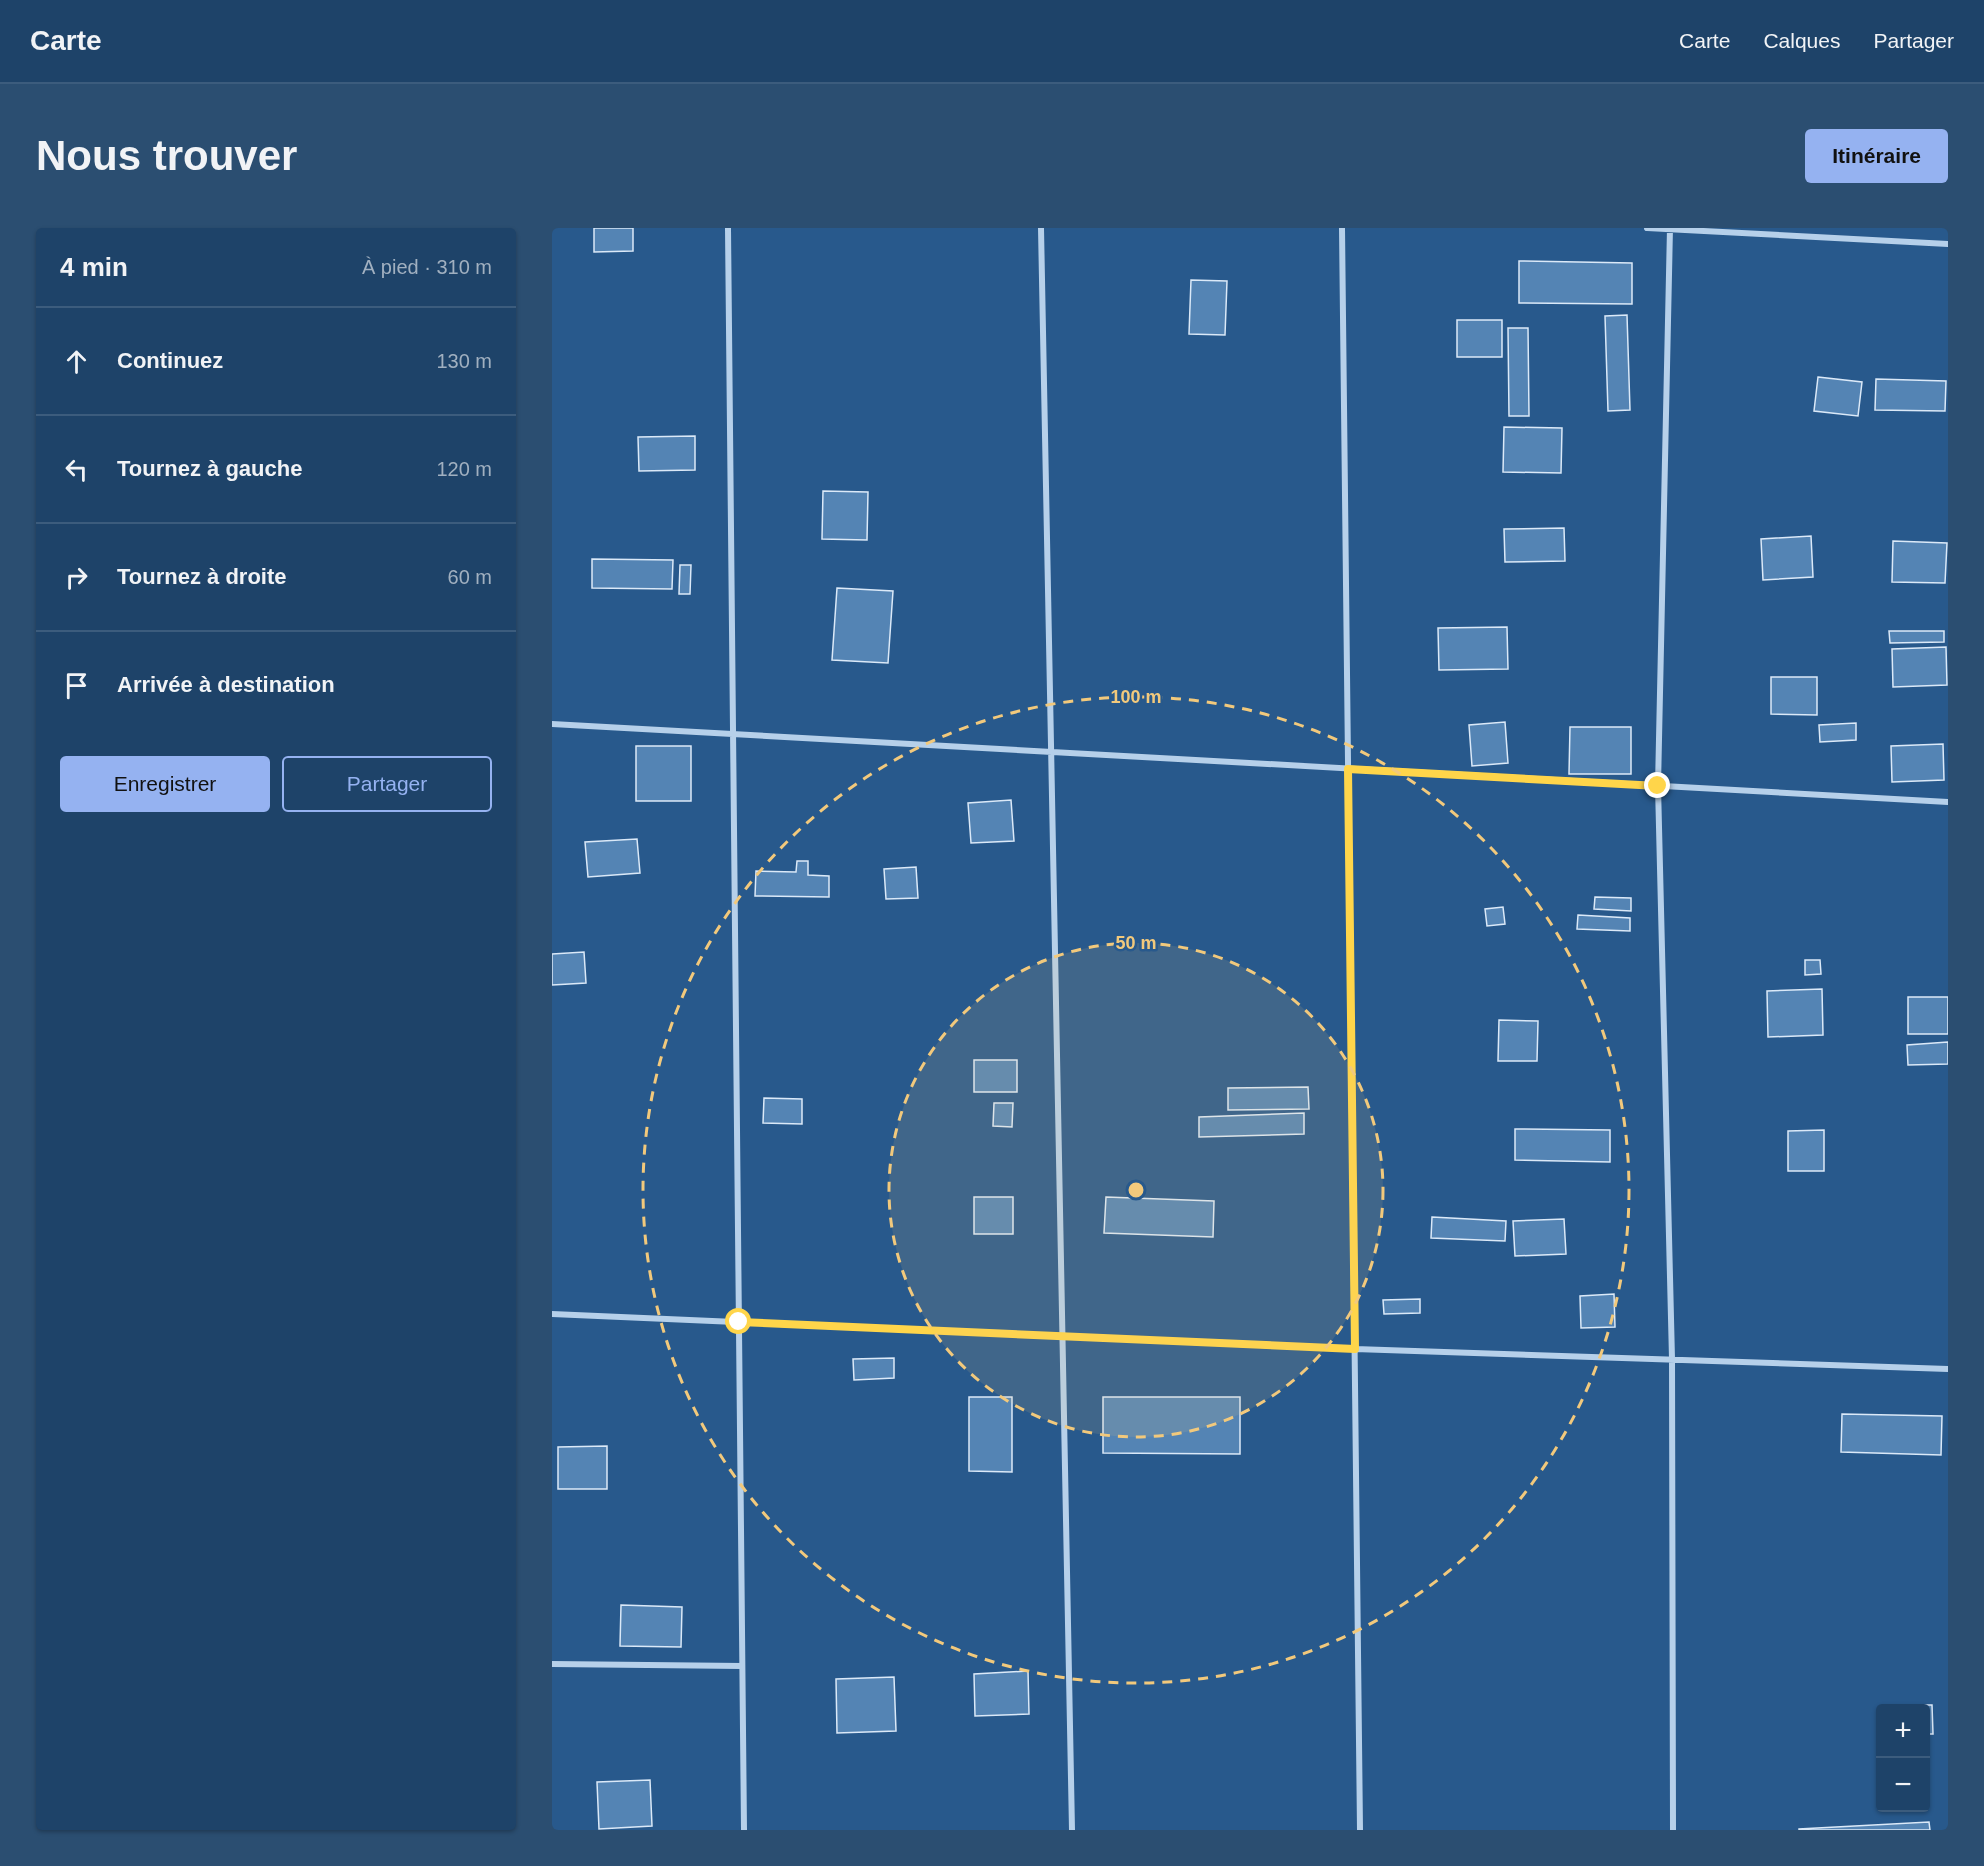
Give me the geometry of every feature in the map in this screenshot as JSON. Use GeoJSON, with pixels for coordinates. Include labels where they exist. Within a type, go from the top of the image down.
{"type":"FeatureCollection","features":[{"type":"Feature","properties":{"kind":"street"},"geometry":{"type":"LineString","coordinates":[[728,228],[744,1830]]}},
{"type":"Feature","properties":{"kind":"street"},"geometry":{"type":"LineString","coordinates":[[1041,228],[1072,1830]]}},
{"type":"Feature","properties":{"kind":"street"},"geometry":{"type":"LineString","coordinates":[[1342,228],[1360,1830]]}},
{"type":"Feature","properties":{"kind":"street"},"geometry":{"type":"LineString","coordinates":[[1647,228],[1948,244]]}},
{"type":"Feature","properties":{"kind":"street"},"geometry":{"type":"LineString","coordinates":[[1670,228],[1658,786],[1672,1359],[1673,1830]]}},
{"type":"Feature","properties":{"kind":"street"},"geometry":{"type":"LineString","coordinates":[[552,724],[1948,802]]}},
{"type":"Feature","properties":{"kind":"street"},"geometry":{"type":"LineString","coordinates":[[552,1314],[1355,1349],[1948,1369]]}},
{"type":"Feature","properties":{"kind":"street"},"geometry":{"type":"LineString","coordinates":[[552,1664],[742,1666]]}},
{"type":"Feature","properties":{"kind":"building"},"geometry":{"type":"Polygon","coordinates":[[[594,228],[633,228],[633,251],[594,252],[594,228]]]}},
{"type":"Feature","properties":{"kind":"building"},"geometry":{"type":"Polygon","coordinates":[[[1519,261],[1632,263],[1632,304],[1519,303],[1519,261]]]}},
{"type":"Feature","properties":{"kind":"building"},"geometry":{"type":"Polygon","coordinates":[[[1191,280],[1227,281],[1225,335],[1189,334],[1191,280]]]}},
{"type":"Feature","properties":{"kind":"building"},"geometry":{"type":"Polygon","coordinates":[[[1627,315],[1630,410],[1608,411],[1605,316],[1627,315]]]}},
{"type":"Feature","properties":{"kind":"building"},"geometry":{"type":"Polygon","coordinates":[[[1457,320],[1502,320],[1502,357],[1457,357],[1457,320]]]}},
{"type":"Feature","properties":{"kind":"building"},"geometry":{"type":"Polygon","coordinates":[[[1508,328],[1528,328],[1529,416],[1509,416],[1508,328]]]}},
{"type":"Feature","properties":{"kind":"building"},"geometry":{"type":"Polygon","coordinates":[[[1818,377],[1862,382],[1858,416],[1814,411],[1818,377]]]}},
{"type":"Feature","properties":{"kind":"building"},"geometry":{"type":"Polygon","coordinates":[[[1876,379],[1946,381],[1945,411],[1875,410],[1876,379]]]}},
{"type":"Feature","properties":{"kind":"building"},"geometry":{"type":"Polygon","coordinates":[[[1504,427],[1562,428],[1561,473],[1503,472],[1504,427]]]}},
{"type":"Feature","properties":{"kind":"building"},"geometry":{"type":"Polygon","coordinates":[[[695,436],[695,470],[639,471],[638,437],[695,436]]]}},
{"type":"Feature","properties":{"kind":"building"},"geometry":{"type":"Polygon","coordinates":[[[823,491],[868,492],[867,540],[822,539],[823,491]]]}},
{"type":"Feature","properties":{"kind":"building"},"geometry":{"type":"Polygon","coordinates":[[[1564,528],[1565,561],[1505,562],[1504,529],[1564,528]]]}},
{"type":"Feature","properties":{"kind":"building"},"geometry":{"type":"Polygon","coordinates":[[[1811,536],[1813,577],[1763,580],[1761,539],[1811,536]]]}},
{"type":"Feature","properties":{"kind":"building"},"geometry":{"type":"Polygon","coordinates":[[[1893,541],[1947,543],[1945,583],[1892,582],[1893,541]]]}},
{"type":"Feature","properties":{"kind":"building"},"geometry":{"type":"Polygon","coordinates":[[[592,559],[673,560],[672,589],[592,588],[592,559]]]}},
{"type":"Feature","properties":{"kind":"building"},"geometry":{"type":"Polygon","coordinates":[[[680,565],[691,565],[690,594],[679,594],[680,565]]]}},
{"type":"Feature","properties":{"kind":"building"},"geometry":{"type":"Polygon","coordinates":[[[837,588],[893,591],[888,663],[832,660],[837,588]]]}},
{"type":"Feature","properties":{"kind":"building"},"geometry":{"type":"Polygon","coordinates":[[[1507,627],[1508,669],[1439,670],[1438,628],[1507,627]]]}},
{"type":"Feature","properties":{"kind":"building"},"geometry":{"type":"Polygon","coordinates":[[[1889,631],[1944,631],[1944,642],[1890,643],[1889,631]]]}},
{"type":"Feature","properties":{"kind":"building"},"geometry":{"type":"Polygon","coordinates":[[[1946,647],[1947,685],[1893,687],[1892,649],[1946,647]]]}},
{"type":"Feature","properties":{"kind":"building"},"geometry":{"type":"Polygon","coordinates":[[[1771,677],[1817,677],[1817,715],[1771,714],[1771,677]]]}},
{"type":"Feature","properties":{"kind":"building"},"geometry":{"type":"Polygon","coordinates":[[[1505,722],[1508,763],[1472,766],[1469,725],[1505,722]]]}},
{"type":"Feature","properties":{"kind":"building"},"geometry":{"type":"Polygon","coordinates":[[[1856,723],[1856,740],[1820,742],[1819,725],[1856,723]]]}},
{"type":"Feature","properties":{"kind":"building"},"geometry":{"type":"Polygon","coordinates":[[[1570,727],[1631,727],[1631,774],[1569,774],[1570,727]]]}},
{"type":"Feature","properties":{"kind":"building"},"geometry":{"type":"Polygon","coordinates":[[[1943,744],[1944,780],[1892,782],[1891,746],[1943,744]]]}},
{"type":"Feature","properties":{"kind":"building"},"geometry":{"type":"Polygon","coordinates":[[[636,746],[691,746],[691,801],[636,801],[636,746]]]}},
{"type":"Feature","properties":{"kind":"building"},"geometry":{"type":"Polygon","coordinates":[[[1011,800],[1014,841],[971,843],[968,803],[1011,800]]]}},
{"type":"Feature","properties":{"kind":"building"},"geometry":{"type":"Polygon","coordinates":[[[637,839],[640,873],[588,877],[585,842],[637,839]]]}},
{"type":"Feature","properties":{"kind":"building"},"geometry":{"type":"Polygon","coordinates":[[[797,861],[808,861],[808,875],[829,876],[829,897],[755,896],[756,871],[796,872],[797,861]]]}},
{"type":"Feature","properties":{"kind":"building"},"geometry":{"type":"Polygon","coordinates":[[[916,867],[918,898],[886,899],[884,869],[916,867]]]}},
{"type":"Feature","properties":{"kind":"building"},"geometry":{"type":"Polygon","coordinates":[[[1595,897],[1631,898],[1631,911],[1594,909],[1595,897]]]}},
{"type":"Feature","properties":{"kind":"building"},"geometry":{"type":"Polygon","coordinates":[[[1503,907],[1505,924],[1487,926],[1485,909],[1503,907]]]}},
{"type":"Feature","properties":{"kind":"building"},"geometry":{"type":"Polygon","coordinates":[[[1578,915],[1630,918],[1630,931],[1577,929],[1578,915]]]}},
{"type":"Feature","properties":{"kind":"building"},"geometry":{"type":"Polygon","coordinates":[[[584,952],[586,983],[552,985],[552,954],[584,952]]]}},
{"type":"Feature","properties":{"kind":"building"},"geometry":{"type":"Polygon","coordinates":[[[1805,960],[1820,960],[1821,974],[1805,975],[1805,960]]]}},
{"type":"Feature","properties":{"kind":"building"},"geometry":{"type":"Polygon","coordinates":[[[1822,989],[1823,1035],[1768,1037],[1767,991],[1822,989]]]}},
{"type":"Feature","properties":{"kind":"building"},"geometry":{"type":"Polygon","coordinates":[[[1908,997],[1948,997],[1948,1034],[1908,1034],[1908,997]]]}},
{"type":"Feature","properties":{"kind":"building"},"geometry":{"type":"Polygon","coordinates":[[[1499,1020],[1538,1021],[1537,1061],[1498,1061],[1499,1020]]]}},
{"type":"Feature","properties":{"kind":"building"},"geometry":{"type":"Polygon","coordinates":[[[1948,1042],[1948,1064],[1908,1065],[1907,1045],[1948,1042]]]}},
{"type":"Feature","properties":{"kind":"building"},"geometry":{"type":"Polygon","coordinates":[[[974,1060],[1017,1060],[1017,1092],[974,1092],[974,1060]]]}},
{"type":"Feature","properties":{"kind":"building"},"geometry":{"type":"Polygon","coordinates":[[[1308,1087],[1309,1109],[1228,1110],[1228,1088],[1308,1087]]]}},
{"type":"Feature","properties":{"kind":"building"},"geometry":{"type":"Polygon","coordinates":[[[764,1098],[802,1099],[802,1124],[763,1123],[764,1098]]]}},
{"type":"Feature","properties":{"kind":"building"},"geometry":{"type":"Polygon","coordinates":[[[994,1103],[1013,1103],[1012,1127],[993,1126],[994,1103]]]}},
{"type":"Feature","properties":{"kind":"building"},"geometry":{"type":"Polygon","coordinates":[[[1304,1113],[1304,1134],[1199,1137],[1199,1117],[1304,1113]]]}},
{"type":"Feature","properties":{"kind":"building"},"geometry":{"type":"Polygon","coordinates":[[[1515,1129],[1610,1130],[1610,1162],[1515,1160],[1515,1129]]]}},
{"type":"Feature","properties":{"kind":"building"},"geometry":{"type":"Polygon","coordinates":[[[1824,1130],[1824,1171],[1788,1171],[1788,1131],[1824,1130]]]}},
{"type":"Feature","properties":{"kind":"building"},"geometry":{"type":"Polygon","coordinates":[[[974,1197],[1013,1197],[1013,1234],[974,1234],[974,1197]]]}},
{"type":"Feature","properties":{"kind":"building"},"geometry":{"type":"Polygon","coordinates":[[[1106,1197],[1214,1201],[1213,1237],[1104,1233],[1106,1197]]]}},
{"type":"Feature","properties":{"kind":"building"},"geometry":{"type":"Polygon","coordinates":[[[1432,1217],[1506,1221],[1505,1241],[1431,1238],[1432,1217]]]}},
{"type":"Feature","properties":{"kind":"building"},"geometry":{"type":"Polygon","coordinates":[[[1564,1219],[1566,1254],[1515,1256],[1513,1221],[1564,1219]]]}},
{"type":"Feature","properties":{"kind":"building"},"geometry":{"type":"Polygon","coordinates":[[[1614,1294],[1615,1327],[1581,1328],[1580,1296],[1614,1294]]]}},
{"type":"Feature","properties":{"kind":"building"},"geometry":{"type":"Polygon","coordinates":[[[1420,1299],[1420,1313],[1384,1314],[1383,1300],[1420,1299]]]}},
{"type":"Feature","properties":{"kind":"building"},"geometry":{"type":"Polygon","coordinates":[[[894,1358],[894,1378],[854,1380],[853,1359],[894,1358]]]}},
{"type":"Feature","properties":{"kind":"building"},"geometry":{"type":"Polygon","coordinates":[[[969,1397],[1012,1397],[1012,1472],[969,1471],[969,1397]]]}},
{"type":"Feature","properties":{"kind":"building"},"geometry":{"type":"Polygon","coordinates":[[[1103,1397],[1240,1397],[1240,1454],[1103,1453],[1103,1397]]]}},
{"type":"Feature","properties":{"kind":"building"},"geometry":{"type":"Polygon","coordinates":[[[1842,1414],[1942,1416],[1941,1455],[1841,1452],[1842,1414]]]}},
{"type":"Feature","properties":{"kind":"building"},"geometry":{"type":"Polygon","coordinates":[[[607,1446],[607,1489],[558,1489],[558,1447],[607,1446]]]}},
{"type":"Feature","properties":{"kind":"building"},"geometry":{"type":"Polygon","coordinates":[[[621,1605],[682,1607],[681,1647],[620,1646],[621,1605]]]}},
{"type":"Feature","properties":{"kind":"building"},"geometry":{"type":"Polygon","coordinates":[[[1028,1671],[1029,1714],[975,1716],[974,1674],[1028,1671]]]}},
{"type":"Feature","properties":{"kind":"building"},"geometry":{"type":"Polygon","coordinates":[[[894,1677],[896,1731],[837,1733],[836,1679],[894,1677]]]}},
{"type":"Feature","properties":{"kind":"building"},"geometry":{"type":"Polygon","coordinates":[[[1930,1705],[1932,1705],[1933,1734],[1930,1734],[1930,1705]]]}},
{"type":"Feature","properties":{"kind":"building"},"geometry":{"type":"Polygon","coordinates":[[[650,1780],[652,1826],[599,1829],[597,1782],[650,1780]]]}},
{"type":"Feature","properties":{"kind":"building"},"geometry":{"type":"Polygon","coordinates":[[[1929,1822],[1930,1830],[1799,1830],[1799,1829],[1929,1822]]]}},
{"type":"Feature","properties":{"kind":"route"},"geometry":{"type":"LineString","coordinates":[[739,1322],[1355,1349],[1348,769],[1658,786]]}}]}
